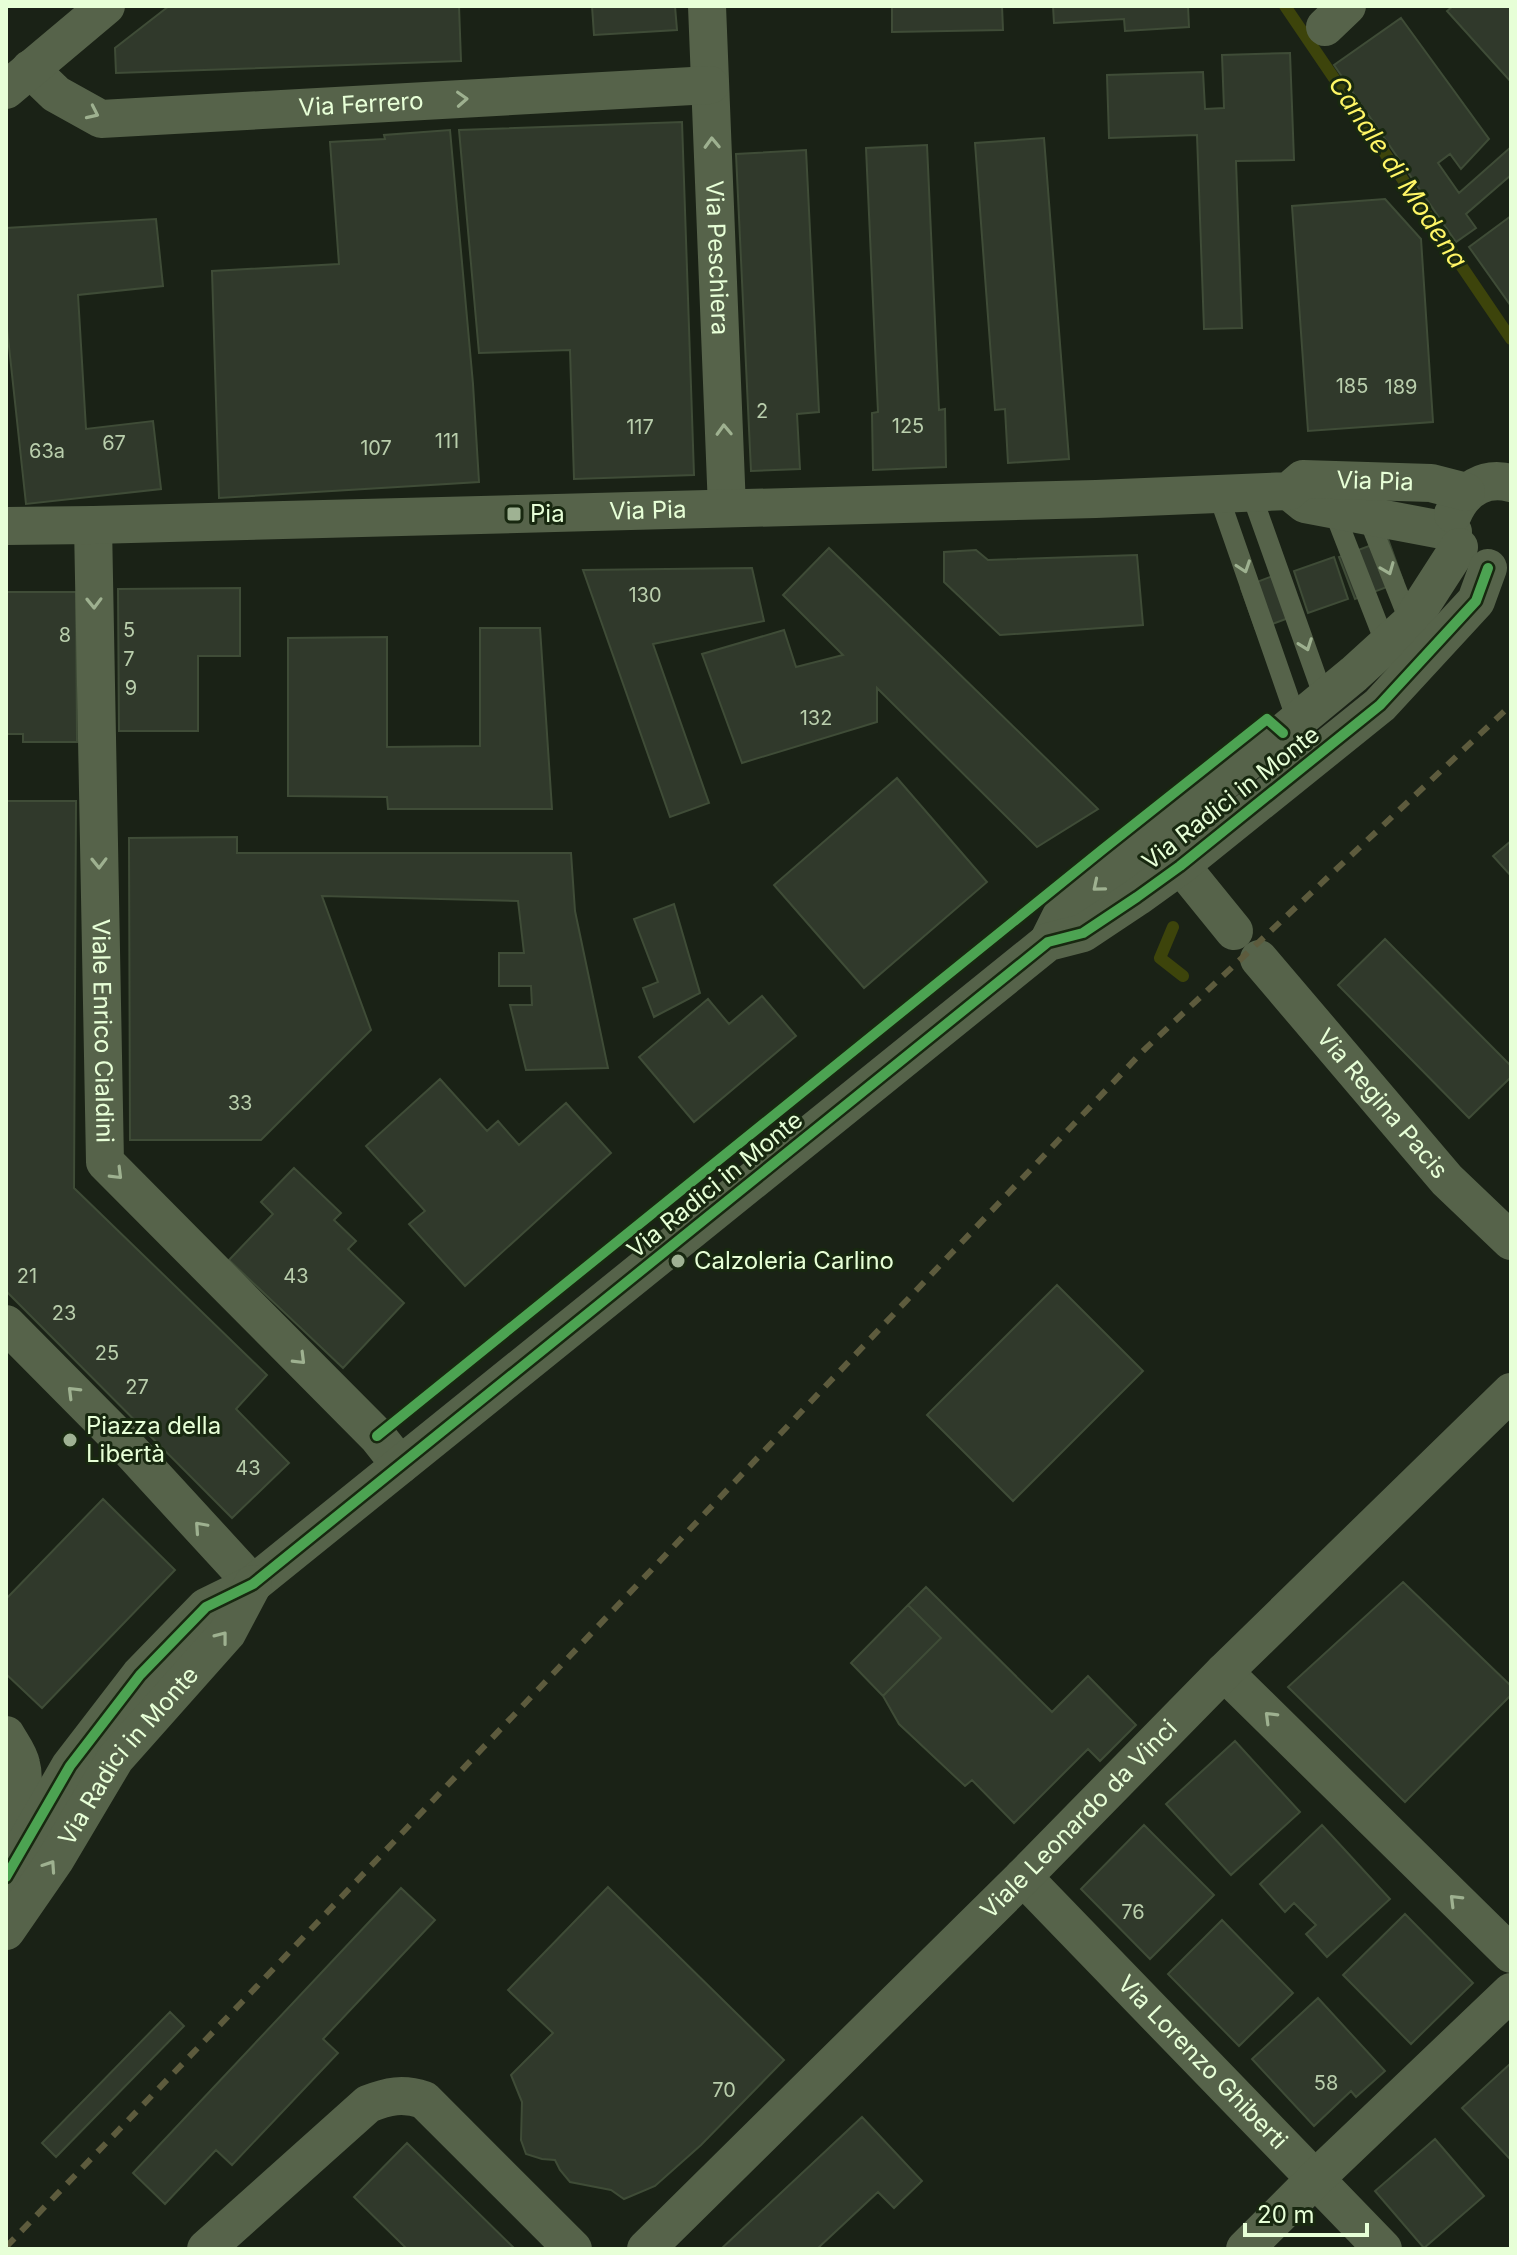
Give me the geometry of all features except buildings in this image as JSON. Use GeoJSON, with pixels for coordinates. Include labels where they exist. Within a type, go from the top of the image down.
{"type":"FeatureCollection","features":[{"type":"Feature","properties":{"kind":"street"},"geometry":{"type":"LineString","coordinates":[[18,79],[106,6]]}},
{"type":"Feature","properties":{"kind":"street","name":"Via Peschiera"},"geometry":{"type":"LineString","coordinates":[[707,6],[727,508]]}},
{"type":"Feature","properties":{"kind":"street","name":"Via Ferrero"},"geometry":{"type":"LineString","coordinates":[[18,79],[56,94],[101,119],[710,85]]}},
{"type":"Feature","properties":{"kind":"street","name":"Via Pia"},"geometry":{"type":"LineString","coordinates":[[6,526],[1235,493],[1289,491],[1303,479],[1431,483],[1466,492]]}},
{"type":"Feature","properties":{"kind":"street"},"geometry":{"type":"LineString","coordinates":[[1466,492],[1485,482],[1511,483]]}},
{"type":"Feature","properties":{"kind":"street","name":"Via Pia"},"geometry":{"type":"LineString","coordinates":[[1289,491],[1305,504],[1350,512],[1478,553]]}},
{"type":"Feature","properties":{"kind":"street","name":"Via Radici in Monte"},"geometry":{"type":"LineString","coordinates":[[6,1877],[70,1766],[140,1675],[206,1607],[253,1584],[1048,942],[1083,933],[1137,897],[1380,705],[1476,601],[1478,553],[1453,514],[1466,492]]}},
{"type":"Feature","properties":{"kind":"street","name":"Viale Enrico Cialdini"},"geometry":{"type":"LineString","coordinates":[[93,525],[105,1162],[377,1436],[400,1465]]}},
{"type":"Feature","properties":{"kind":"street","name":"Via Radici in Monte"},"geometry":{"type":"LineString","coordinates":[[1048,942],[1061,916],[1398,634],[1478,553]]}},
{"type":"Feature","properties":{"kind":"street"},"geometry":{"type":"LineString","coordinates":[[1158,836],[1234,931]]}},
{"type":"Feature","properties":{"kind":"street","name":"Via Regina Pacis"},"geometry":{"type":"LineString","coordinates":[[1259,959],[1447,1180],[1511,1241]]}},
{"type":"Feature","properties":{"kind":"street"},"geometry":{"type":"LineString","coordinates":[[6,1324],[118,1437],[253,1584]]}},
{"type":"Feature","properties":{"kind":"street","name":"Viale Leonardo da Vinci"},"geometry":{"type":"LineString","coordinates":[[646,2249],[1023,1877],[1224,1672],[1511,1392]]}},
{"type":"Feature","properties":{"kind":"street","name":"Via Radici in Monte"},"geometry":{"type":"LineString","coordinates":[[6,1931],[55,1860],[115,1759],[227,1633],[253,1584]]}},
{"type":"Feature","properties":{"kind":"street"},"geometry":{"type":"LineString","coordinates":[[1224,1672],[1511,1954]]}},
{"type":"Feature","properties":{"kind":"street"},"geometry":{"type":"LineString","coordinates":[[6,1735],[21,1762],[24,1785],[6,1832]]}},
{"type":"Feature","properties":{"kind":"street","name":"Via Lorenzo Ghiberti"},"geometry":{"type":"LineString","coordinates":[[1023,1877],[1383,2249]]}},
{"type":"Feature","properties":{"kind":"street"},"geometry":{"type":"LineString","coordinates":[[1245,2249],[1511,1992]]}},
{"type":"Feature","properties":{"kind":"street"},"geometry":{"type":"LineString","coordinates":[[206,2249],[368,2104],[387,2096],[404,2094],[424,2100],[573,2249]]}},
{"type":"Feature","properties":{"kind":"lane"},"geometry":{"type":"LineString","coordinates":[[1235,493],[1311,709]]}},
{"type":"Feature","properties":{"kind":"lane"},"geometry":{"type":"LineString","coordinates":[[1235,493],[1311,709]]}},
{"type":"Feature","properties":{"kind":"lane"},"geometry":{"type":"LineString","coordinates":[[1350,512],[1398,634]]}},
{"type":"Feature","properties":{"kind":"lane"},"geometry":{"type":"LineString","coordinates":[[1350,512],[1398,634]]}},
{"type":"Feature","properties":{"kind":"waterway","name":"Canale di Modena"},"geometry":{"type":"LineString","coordinates":[[1285,6],[1511,339]]}},
{"type":"Feature","properties":{"kind":"waterway","name":"Canale di Modena"},"geometry":{"type":"LineString","coordinates":[[1173,927],[1160,958],[1183,976]]}},
{"type":"Feature","properties":{"kind":"railway"},"geometry":{"type":"LineString","coordinates":[[6,2247],[1143,1051],[1511,705]]}},
{"type":"Feature","properties":{"kind":"cycle path"},"geometry":{"type":"LineString","coordinates":[[6,1877],[70,1766],[140,1675],[206,1607],[253,1584],[1048,942],[1083,933],[1137,897],[1380,705],[1476,601],[1488,568]]}},
{"type":"Feature","properties":{"kind":"cycle path"},"geometry":{"type":"LineString","coordinates":[[377,1436],[1267,719],[1283,733]]}},
{"type":"Feature","properties":{"kind":"place","name":"Pia"},"geometry":{"type":"Point","coordinates":[514,514]}},
{"type":"Feature","properties":{"kind":"place","name":"Calzoleria Carlino"},"geometry":{"type":"Point","coordinates":[678,1261]}},
{"type":"Feature","properties":{"kind":"place","name":"Piazza della Libertà"},"geometry":{"type":"Point","coordinates":[70,1440]}}]}
